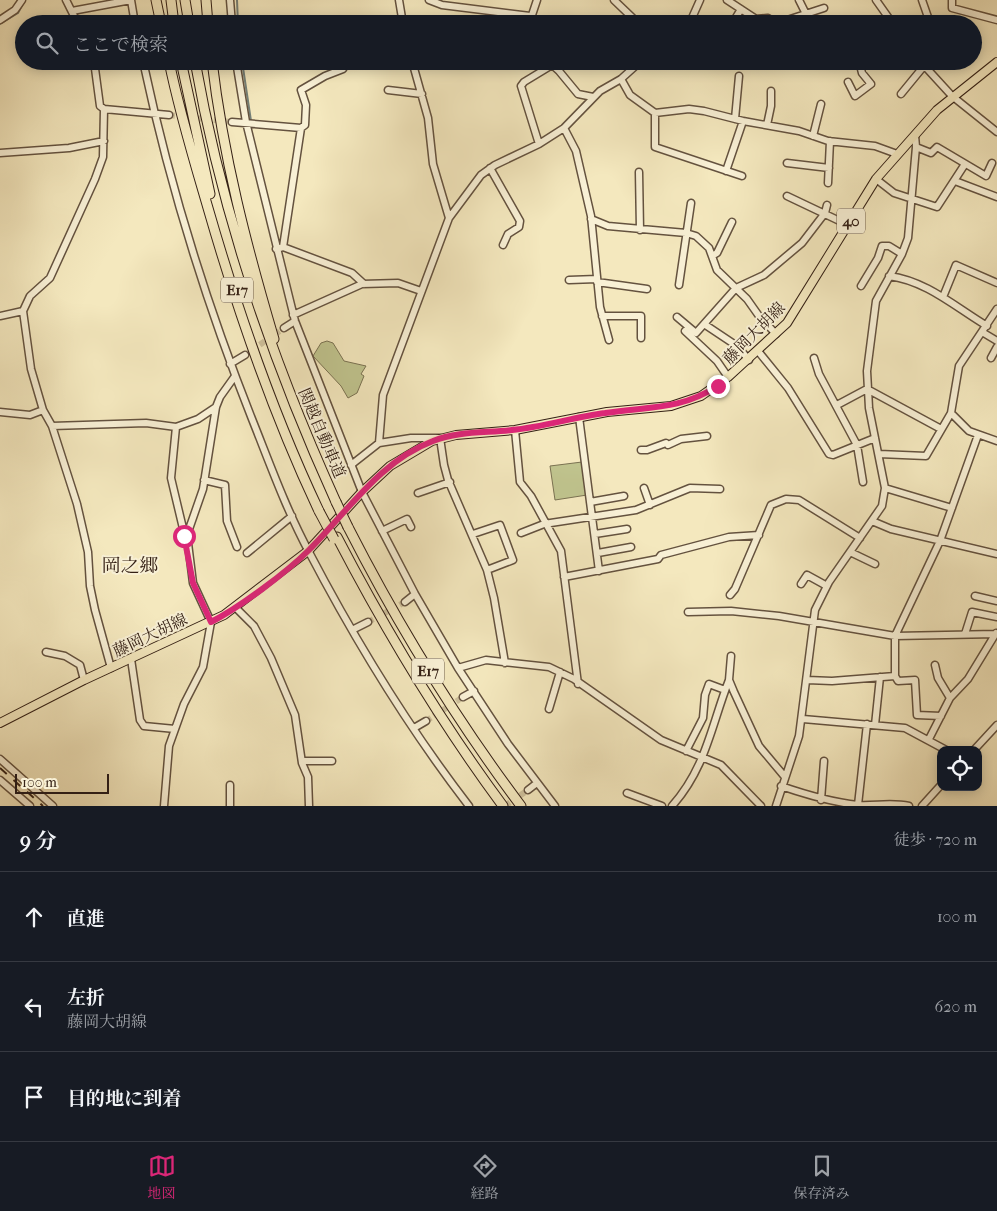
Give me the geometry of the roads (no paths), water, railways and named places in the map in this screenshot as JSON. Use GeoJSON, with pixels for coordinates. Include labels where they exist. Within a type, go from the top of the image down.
{"type":"FeatureCollection","features":[{"type":"Feature","properties":{"kind":"highway"},"geometry":{"type":"LineString","coordinates":[[156,0],[159,15]]}},
{"type":"Feature","properties":{"kind":"highway"},"geometry":{"type":"LineString","coordinates":[[171,0],[173,15]]}},
{"type":"Feature","properties":{"kind":"highway"},"geometry":{"type":"LineString","coordinates":[[185,0],[188,15]]}},
{"type":"Feature","properties":{"kind":"highway"},"geometry":{"type":"LineString","coordinates":[[206,0],[207,15]]}},
{"type":"Feature","properties":{"kind":"highway"},"geometry":{"type":"LineString","coordinates":[[171,70],[194,160],[239,309],[276,411],[321,510]]}},
{"type":"Feature","properties":{"kind":"highway","name":"関越自動車道"},"geometry":{"type":"LineString","coordinates":[[183,70],[206,178],[231,270],[268,379],[321,510],[368,597],[429,700],[503,806]]}},
{"type":"Feature","properties":{"kind":"highway","name":"関越自動車道"},"geometry":{"type":"LineString","coordinates":[[197,70],[219,174],[244,266],[298,417],[348,527],[383,594],[441,691],[521,806]]}},
{"type":"Feature","properties":{"kind":"highway"},"geometry":{"type":"LineString","coordinates":[[213,70],[226,146],[248,252],[298,417]]}},
{"type":"Feature","properties":{"kind":"main road","name":"藤岡大胡線"},"geometry":{"type":"LineString","coordinates":[[0,720],[211,622],[235,607],[308,551],[362,492],[403,456],[440,438],[515,430],[579,417],[681,404],[701,396],[749,360],[776,334],[798,309],[876,180],[897,154],[952,96],[997,62]]}},
{"type":"Feature","properties":{"kind":"street"},"geometry":{"type":"LineString","coordinates":[[0,20],[15,10],[22,0]]}},
{"type":"Feature","properties":{"kind":"street"},"geometry":{"type":"LineString","coordinates":[[66,0],[74,15]]}},
{"type":"Feature","properties":{"kind":"street"},"geometry":{"type":"LineString","coordinates":[[72,11],[131,0],[134,15]]}},
{"type":"Feature","properties":{"kind":"street"},"geometry":{"type":"LineString","coordinates":[[230,0],[231,15]]}},
{"type":"Feature","properties":{"kind":"street"},"geometry":{"type":"LineString","coordinates":[[399,0],[402,15]]}},
{"type":"Feature","properties":{"kind":"street"},"geometry":{"type":"LineString","coordinates":[[429,0],[442,5],[522,15]]}},
{"type":"Feature","properties":{"kind":"street"},"geometry":{"type":"LineString","coordinates":[[530,15],[537,0]]}},
{"type":"Feature","properties":{"kind":"street"},"geometry":{"type":"LineString","coordinates":[[614,0],[630,15]]}},
{"type":"Feature","properties":{"kind":"street"},"geometry":{"type":"LineString","coordinates":[[693,15],[700,0]]}},
{"type":"Feature","properties":{"kind":"street"},"geometry":{"type":"LineString","coordinates":[[727,0],[750,15]]}},
{"type":"Feature","properties":{"kind":"street"},"geometry":{"type":"LineString","coordinates":[[799,0],[806,14],[824,8]]}},
{"type":"Feature","properties":{"kind":"street"},"geometry":{"type":"LineString","coordinates":[[876,0],[887,15]]}},
{"type":"Feature","properties":{"kind":"street"},"geometry":{"type":"LineString","coordinates":[[922,0],[928,15]]}},
{"type":"Feature","properties":{"kind":"street"},"geometry":{"type":"LineString","coordinates":[[952,0],[952,8],[978,15]]}},
{"type":"Feature","properties":{"kind":"street"},"geometry":{"type":"LineString","coordinates":[[737,15],[741,9]]}},
{"type":"Feature","properties":{"kind":"street"},"geometry":{"type":"LineString","coordinates":[[982,16],[997,20]]}},
{"type":"Feature","properties":{"kind":"street"},"geometry":{"type":"LineString","coordinates":[[95,70],[100,106],[104,109],[169,115]]}},
{"type":"Feature","properties":{"kind":"street"},"geometry":{"type":"LineString","coordinates":[[145,70],[154,113],[194,257],[230,364],[292,516],[308,551],[352,630],[414,728],[469,806]]}},
{"type":"Feature","properties":{"kind":"street"},"geometry":{"type":"LineString","coordinates":[[237,70],[246,122],[280,248],[294,318],[362,492],[415,594],[458,668],[555,806]]}},
{"type":"Feature","properties":{"kind":"street"},"geometry":{"type":"LineString","coordinates":[[280,248],[301,128],[305,126],[306,114],[301,90],[325,76],[340,70]]}},
{"type":"Feature","properties":{"kind":"street"},"geometry":{"type":"LineString","coordinates":[[415,70],[428,118],[433,164],[449,218]]}},
{"type":"Feature","properties":{"kind":"street"},"geometry":{"type":"LineString","coordinates":[[539,144],[521,86],[540,70]]}},
{"type":"Feature","properties":{"kind":"street"},"geometry":{"type":"LineString","coordinates":[[556,70],[578,94],[593,97]]}},
{"type":"Feature","properties":{"kind":"street"},"geometry":{"type":"LineString","coordinates":[[378,443],[384,395],[420,291],[449,218],[473,184],[490,168],[539,144],[564,128],[593,97],[621,79],[631,70]]}},
{"type":"Feature","properties":{"kind":"street"},"geometry":{"type":"LineString","coordinates":[[848,82],[855,96],[871,84],[861,70]]}},
{"type":"Feature","properties":{"kind":"street"},"geometry":{"type":"LineString","coordinates":[[901,94],[918,70]]}},
{"type":"Feature","properties":{"kind":"street"},"geometry":{"type":"LineString","coordinates":[[928,70],[952,96],[997,132]]}},
{"type":"Feature","properties":{"kind":"street"},"geometry":{"type":"LineString","coordinates":[[735,119],[739,76]]}},
{"type":"Feature","properties":{"kind":"street"},"geometry":{"type":"LineString","coordinates":[[621,79],[630,95],[655,113],[689,109],[798,131],[830,141],[875,146],[897,154]]}},
{"type":"Feature","properties":{"kind":"street"},"geometry":{"type":"LineString","coordinates":[[388,90],[422,94]]}},
{"type":"Feature","properties":{"kind":"street"},"geometry":{"type":"LineString","coordinates":[[767,125],[771,106],[770,91]]}},
{"type":"Feature","properties":{"kind":"street"},"geometry":{"type":"LineString","coordinates":[[813,136],[821,104]]}},
{"type":"Feature","properties":{"kind":"street"},"geometry":{"type":"LineString","coordinates":[[104,109],[103,158],[95,179],[50,278],[45,285],[30,296],[23,311],[31,369],[43,410],[52,426],[77,504],[88,552],[90,586],[94,610],[111,668]]}},
{"type":"Feature","properties":{"kind":"street"},"geometry":{"type":"LineString","coordinates":[[655,113],[655,147],[742,176]]}},
{"type":"Feature","properties":{"kind":"street"},"geometry":{"type":"LineString","coordinates":[[726,171],[743,121]]}},
{"type":"Feature","properties":{"kind":"street"},"geometry":{"type":"LineString","coordinates":[[232,122],[301,128]]}},
{"type":"Feature","properties":{"kind":"street"},"geometry":{"type":"LineString","coordinates":[[564,128],[576,151],[591,219],[602,316],[609,340]]}},
{"type":"Feature","properties":{"kind":"street"},"geometry":{"type":"LineString","coordinates":[[776,806],[803,719],[815,610],[827,586],[882,506],[885,488],[867,388],[874,310],[908,238],[916,147],[915,134]]}},
{"type":"Feature","properties":{"kind":"street"},"geometry":{"type":"LineString","coordinates":[[0,153],[69,148],[104,141]]}},
{"type":"Feature","properties":{"kind":"street"},"geometry":{"type":"LineString","coordinates":[[828,183],[830,141]]}},
{"type":"Feature","properties":{"kind":"street"},"geometry":{"type":"LineString","coordinates":[[916,147],[931,153],[937,148],[986,176],[992,164]]}},
{"type":"Feature","properties":{"kind":"street"},"geometry":{"type":"LineString","coordinates":[[787,163],[829,168]]}},
{"type":"Feature","properties":{"kind":"street"},"geometry":{"type":"LineString","coordinates":[[876,180],[888,190],[937,207],[965,164]]}},
{"type":"Feature","properties":{"kind":"street"},"geometry":{"type":"LineString","coordinates":[[490,168],[520,221],[519,227],[508,234],[503,245]]}},
{"type":"Feature","properties":{"kind":"street"},"geometry":{"type":"LineString","coordinates":[[639,172],[640,230]]}},
{"type":"Feature","properties":{"kind":"street"},"geometry":{"type":"LineString","coordinates":[[955,181],[997,198]]}},
{"type":"Feature","properties":{"kind":"street"},"geometry":{"type":"LineString","coordinates":[[787,196],[848,225]]}},
{"type":"Feature","properties":{"kind":"street"},"geometry":{"type":"LineString","coordinates":[[679,285],[691,203]]}},
{"type":"Feature","properties":{"kind":"street"},"geometry":{"type":"LineString","coordinates":[[676,317],[696,333],[736,288],[764,275],[791,253],[825,213],[827,205]]}},
{"type":"Feature","properties":{"kind":"street"},"geometry":{"type":"LineString","coordinates":[[591,219],[608,226],[686,233],[701,241],[709,248],[717,270],[736,288],[776,334]]}},
{"type":"Feature","properties":{"kind":"street"},"geometry":{"type":"LineString","coordinates":[[712,256],[717,253],[732,222]]}},
{"type":"Feature","properties":{"kind":"street"},"geometry":{"type":"LineString","coordinates":[[861,286],[882,246],[889,246],[902,254]]}},
{"type":"Feature","properties":{"kind":"street"},"geometry":{"type":"LineString","coordinates":[[280,248],[352,273],[364,284]]}},
{"type":"Feature","properties":{"kind":"street"},"geometry":{"type":"LineString","coordinates":[[943,297],[956,264],[997,283]]}},
{"type":"Feature","properties":{"kind":"street"},"geometry":{"type":"LineString","coordinates":[[889,276],[920,284],[943,297],[958,310],[987,326]]}},
{"type":"Feature","properties":{"kind":"street"},"geometry":{"type":"LineString","coordinates":[[569,280],[597,280],[647,289]]}},
{"type":"Feature","properties":{"kind":"street"},"geometry":{"type":"LineString","coordinates":[[284,328],[294,318],[364,284],[398,283],[420,291]]}},
{"type":"Feature","properties":{"kind":"street"},"geometry":{"type":"LineString","coordinates":[[878,454],[926,456],[951,412],[959,366],[997,310]]}},
{"type":"Feature","properties":{"kind":"street"},"geometry":{"type":"LineString","coordinates":[[0,316],[23,311]]}},
{"type":"Feature","properties":{"kind":"street"},"geometry":{"type":"LineString","coordinates":[[602,316],[642,316],[641,338]]}},
{"type":"Feature","properties":{"kind":"street"},"geometry":{"type":"LineString","coordinates":[[704,324],[737,346],[749,360]]}},
{"type":"Feature","properties":{"kind":"street"},"geometry":{"type":"LineString","coordinates":[[685,331],[716,361],[728,377]]}},
{"type":"Feature","properties":{"kind":"street"},"geometry":{"type":"LineString","coordinates":[[982,332],[997,341]]}},
{"type":"Feature","properties":{"kind":"street"},"geometry":{"type":"LineString","coordinates":[[990,358],[997,347]]}},
{"type":"Feature","properties":{"kind":"street"},"geometry":{"type":"LineString","coordinates":[[758,351],[788,388],[830,454],[832,455],[875,438]]}},
{"type":"Feature","properties":{"kind":"street"},"geometry":{"type":"LineString","coordinates":[[230,364],[245,355]]}},
{"type":"Feature","properties":{"kind":"street"},"geometry":{"type":"LineString","coordinates":[[814,358],[819,374],[857,445],[863,482]]}},
{"type":"Feature","properties":{"kind":"street"},"geometry":{"type":"LineString","coordinates":[[164,806],[168,751],[184,704],[203,667],[211,622],[193,583],[187,535],[204,480],[216,408],[220,397],[235,376]]}},
{"type":"Feature","properties":{"kind":"street"},"geometry":{"type":"LineString","coordinates":[[836,405],[867,388]]}},
{"type":"Feature","properties":{"kind":"street"},"geometry":{"type":"LineString","coordinates":[[867,388],[941,429]]}},
{"type":"Feature","properties":{"kind":"street"},"geometry":{"type":"LineString","coordinates":[[52,426],[146,423],[176,427],[198,419],[216,408]]}},
{"type":"Feature","properties":{"kind":"street"},"geometry":{"type":"LineString","coordinates":[[0,412],[30,415],[43,410]]}},
{"type":"Feature","properties":{"kind":"street"},"geometry":{"type":"LineString","coordinates":[[951,412],[969,431],[997,441]]}},
{"type":"Feature","properties":{"kind":"street"},"geometry":{"type":"LineString","coordinates":[[579,417],[600,571]]}},
{"type":"Feature","properties":{"kind":"street"},"geometry":{"type":"LineString","coordinates":[[176,427],[171,478],[188,546]]}},
{"type":"Feature","properties":{"kind":"street"},"geometry":{"type":"LineString","coordinates":[[515,430],[520,482],[531,496],[544,524],[561,551],[578,684]]}},
{"type":"Feature","properties":{"kind":"street"},"geometry":{"type":"LineString","coordinates":[[941,716],[917,715],[915,680],[898,680],[895,676],[895,636],[940,541],[978,435]]}},
{"type":"Feature","properties":{"kind":"street"},"geometry":{"type":"LineString","coordinates":[[641,450],[681,439],[707,436]]}},
{"type":"Feature","properties":{"kind":"street"},"geometry":{"type":"LineString","coordinates":[[351,465],[378,443],[411,438],[440,438],[444,465],[450,482],[487,570],[494,598],[505,663]]}},
{"type":"Feature","properties":{"kind":"street"},"geometry":{"type":"LineString","coordinates":[[204,480],[224,485],[227,521],[237,547]]}},
{"type":"Feature","properties":{"kind":"street"},"geometry":{"type":"LineString","coordinates":[[418,493],[450,482]]}},
{"type":"Feature","properties":{"kind":"street"},"geometry":{"type":"LineString","coordinates":[[644,488],[650,505]]}},
{"type":"Feature","properties":{"kind":"street"},"geometry":{"type":"LineString","coordinates":[[521,533],[544,524],[636,510],[690,488],[720,489]]}},
{"type":"Feature","properties":{"kind":"street"},"geometry":{"type":"LineString","coordinates":[[885,488],[952,508]]}},
{"type":"Feature","properties":{"kind":"street"},"geometry":{"type":"LineString","coordinates":[[590,502],[624,496]]}},
{"type":"Feature","properties":{"kind":"street"},"geometry":{"type":"LineString","coordinates":[[730,595],[735,589],[771,505],[786,499],[799,500],[860,538]]}},
{"type":"Feature","properties":{"kind":"street"},"geometry":{"type":"LineString","coordinates":[[247,553],[292,516]]}},
{"type":"Feature","properties":{"kind":"street"},"geometry":{"type":"LineString","coordinates":[[382,531],[407,519],[411,527]]}},
{"type":"Feature","properties":{"kind":"street"},"geometry":{"type":"LineString","coordinates":[[872,521],[891,530],[997,554]]}},
{"type":"Feature","properties":{"kind":"street"},"geometry":{"type":"LineString","coordinates":[[473,534],[500,525],[513,560],[487,570]]}},
{"type":"Feature","properties":{"kind":"street"},"geometry":{"type":"LineString","coordinates":[[595,534],[627,529]]}},
{"type":"Feature","properties":{"kind":"street"},"geometry":{"type":"LineString","coordinates":[[564,577],[658,559],[661,555],[729,537],[759,534]]}},
{"type":"Feature","properties":{"kind":"street"},"geometry":{"type":"LineString","coordinates":[[598,553],[631,547]]}},
{"type":"Feature","properties":{"kind":"street"},"geometry":{"type":"LineString","coordinates":[[850,552],[875,564]]}},
{"type":"Feature","properties":{"kind":"street"},"geometry":{"type":"LineString","coordinates":[[801,584],[807,575],[827,586]]}},
{"type":"Feature","properties":{"kind":"street"},"geometry":{"type":"LineString","coordinates":[[405,602],[415,594]]}},
{"type":"Feature","properties":{"kind":"street"},"geometry":{"type":"LineString","coordinates":[[975,596],[997,601]]}},
{"type":"Feature","properties":{"kind":"street"},"geometry":{"type":"LineString","coordinates":[[235,607],[254,626],[295,715],[302,761],[308,777],[309,806]]}},
{"type":"Feature","properties":{"kind":"street"},"geometry":{"type":"LineString","coordinates":[[688,612],[731,611],[778,616],[814,624],[895,636],[996,633]]}},
{"type":"Feature","properties":{"kind":"street"},"geometry":{"type":"LineString","coordinates":[[965,634],[972,612],[997,617]]}},
{"type":"Feature","properties":{"kind":"street"},"geometry":{"type":"LineString","coordinates":[[352,630],[368,622]]}},
{"type":"Feature","properties":{"kind":"street"},"geometry":{"type":"LineString","coordinates":[[929,739],[950,698],[968,679],[996,633]]}},
{"type":"Feature","properties":{"kind":"street"},"geometry":{"type":"LineString","coordinates":[[46,652],[65,656],[80,665],[84,680]]}},
{"type":"Feature","properties":{"kind":"street"},"geometry":{"type":"LineString","coordinates":[[672,806],[686,790],[704,757],[729,680],[731,656]]}},
{"type":"Feature","properties":{"kind":"street"},"geometry":{"type":"LineString","coordinates":[[131,659],[140,720],[144,726],[174,729]]}},
{"type":"Feature","properties":{"kind":"street"},"geometry":{"type":"LineString","coordinates":[[458,668],[486,660],[549,667],[560,672],[657,738],[721,765],[761,806]]}},
{"type":"Feature","properties":{"kind":"street"},"geometry":{"type":"LineString","coordinates":[[935,666],[938,678],[950,698]]}},
{"type":"Feature","properties":{"kind":"street"},"geometry":{"type":"LineString","coordinates":[[549,709],[560,672]]}},
{"type":"Feature","properties":{"kind":"street"},"geometry":{"type":"LineString","coordinates":[[807,680],[832,681],[895,676]]}},
{"type":"Feature","properties":{"kind":"street"},"geometry":{"type":"LineString","coordinates":[[875,725],[880,677]]}},
{"type":"Feature","properties":{"kind":"street"},"geometry":{"type":"LineString","coordinates":[[729,680],[759,746],[785,778]]}},
{"type":"Feature","properties":{"kind":"street"},"geometry":{"type":"LineString","coordinates":[[686,751],[703,718],[704,695],[709,684],[725,690]]}},
{"type":"Feature","properties":{"kind":"street"},"geometry":{"type":"LineString","coordinates":[[463,697],[474,692]]}},
{"type":"Feature","properties":{"kind":"street"},"geometry":{"type":"LineString","coordinates":[[803,719],[905,728],[940,746]]}},
{"type":"Feature","properties":{"kind":"street"},"geometry":{"type":"LineString","coordinates":[[414,728],[426,721]]}},
{"type":"Feature","properties":{"kind":"street"},"geometry":{"type":"LineString","coordinates":[[858,805],[867,724]]}},
{"type":"Feature","properties":{"kind":"street"},"geometry":{"type":"LineString","coordinates":[[978,746],[997,725]]}},
{"type":"Feature","properties":{"kind":"street"},"geometry":{"type":"LineString","coordinates":[[0,759],[53,806]]}},
{"type":"Feature","properties":{"kind":"street"},"geometry":{"type":"LineString","coordinates":[[302,761],[332,761]]}},
{"type":"Feature","properties":{"kind":"street"},"geometry":{"type":"LineString","coordinates":[[821,800],[824,761]]}},
{"type":"Feature","properties":{"kind":"street"},"geometry":{"type":"LineString","coordinates":[[0,780],[30,806]]}},
{"type":"Feature","properties":{"kind":"street"},"geometry":{"type":"LineString","coordinates":[[528,790],[537,783]]}},
{"type":"Feature","properties":{"kind":"street"},"geometry":{"type":"LineString","coordinates":[[230,785],[230,806]]}},
{"type":"Feature","properties":{"kind":"street"},"geometry":{"type":"LineString","coordinates":[[782,786],[821,800],[858,805],[897,803],[909,806]]}},
{"type":"Feature","properties":{"kind":"street"},"geometry":{"type":"LineString","coordinates":[[922,806],[937,789]]}},
{"type":"Feature","properties":{"kind":"street"},"geometry":{"type":"LineString","coordinates":[[627,793],[662,806]]}},
{"type":"Feature","properties":{"kind":"waterway"},"geometry":{"type":"LineString","coordinates":[[0,24],[18,13],[25,0]]}},
{"type":"Feature","properties":{"kind":"waterway"},"geometry":{"type":"LineString","coordinates":[[237,0],[238,15]]}},
{"type":"Feature","properties":{"kind":"waterway"},"geometry":{"type":"LineString","coordinates":[[243,70],[251,121]]}},
{"type":"Feature","properties":{"kind":"tunnel"},"geometry":{"type":"LineString","coordinates":[[169,115],[232,122]]}},
{"type":"Feature","properties":{"kind":"tunnel"},"geometry":{"type":"LineString","coordinates":[[245,355],[284,328]]}},
{"type":"Feature","properties":{"kind":"tunnel"},"geometry":{"type":"LineString","coordinates":[[368,622],[405,602]]}},
{"type":"Feature","properties":{"kind":"tunnel"},"geometry":{"type":"LineString","coordinates":[[426,721],[463,697]]}},
{"type":"Feature","properties":{"kind":"tunnel"},"geometry":{"type":"LineString","coordinates":[[505,806],[528,790]]}},
{"type":"Feature","properties":{"kind":"railway"},"geometry":{"type":"LineString","coordinates":[[0,768],[43,806]]}},
{"type":"Feature","properties":{"kind":"district","name":"岡之郷"},"geometry":{"type":"Point","coordinates":[130,566]}}]}
